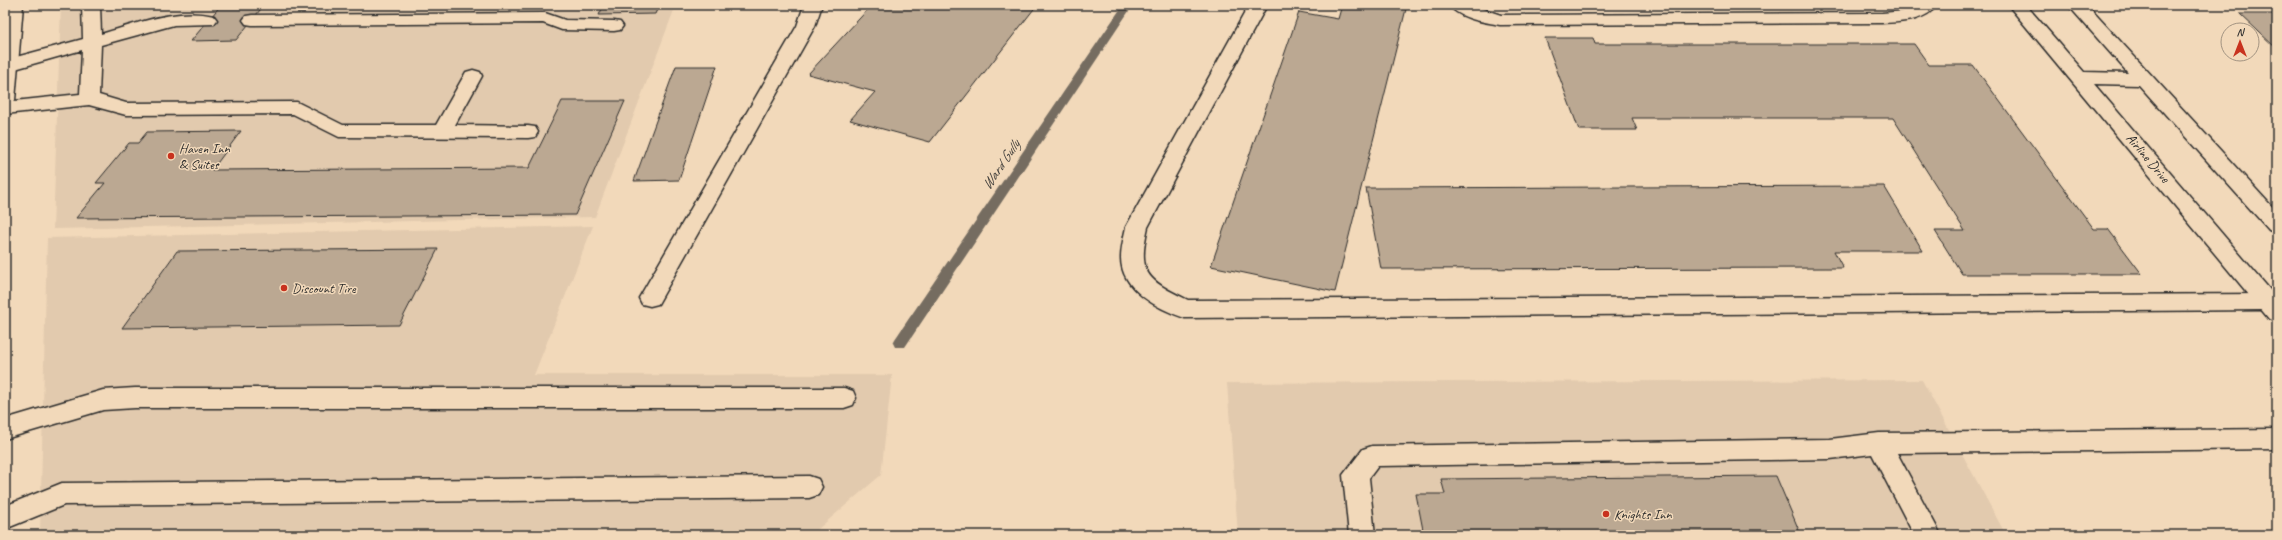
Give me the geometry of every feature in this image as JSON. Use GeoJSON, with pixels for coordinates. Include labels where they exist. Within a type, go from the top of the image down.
{"type":"FeatureCollection","features":[{"type":"Feature","properties":{"kind":"main road"},"geometry":{"type":"LineString","coordinates":[[5,100],[14,5]]}},
{"type":"Feature","properties":{"kind":"main road"},"geometry":{"type":"LineString","coordinates":[[89,99],[92,42],[91,5]]}},
{"type":"Feature","properties":{"kind":"main road"},"geometry":{"type":"LineString","coordinates":[[650,298],[806,26],[813,5]]}},
{"type":"Feature","properties":{"kind":"main road"},"geometry":{"type":"LineString","coordinates":[[1258,5],[1138,227],[1132,245],[1132,262],[1136,277],[1163,298],[1185,309],[2272,307]]}},
{"type":"Feature","properties":{"kind":"main road"},"geometry":{"type":"LineString","coordinates":[[1458,5],[1471,12],[1500,20],[1882,18],[1908,16],[1928,5]]}},
{"type":"Feature","properties":{"kind":"main road","name":"Airline Drive"},"geometry":{"type":"LineString","coordinates":[[2017,5],[2272,307]]}},
{"type":"Feature","properties":{"kind":"main road"},"geometry":{"type":"LineString","coordinates":[[2077,5],[2277,225]]}},
{"type":"Feature","properties":{"kind":"main road"},"geometry":{"type":"LineString","coordinates":[[252,20],[527,12],[562,25],[614,26]]}},
{"type":"Feature","properties":{"kind":"main road"},"geometry":{"type":"LineString","coordinates":[[8,65],[173,20],[208,20]]}},
{"type":"Feature","properties":{"kind":"main road"},"geometry":{"type":"LineString","coordinates":[[442,132],[473,76]]}},
{"type":"Feature","properties":{"kind":"main road"},"geometry":{"type":"LineString","coordinates":[[2080,78],[2143,79]]}},
{"type":"Feature","properties":{"kind":"main road"},"geometry":{"type":"LineString","coordinates":[[5,108],[89,99],[126,109],[297,108],[339,131],[528,132]]}},
{"type":"Feature","properties":{"kind":"main road"},"geometry":{"type":"LineString","coordinates":[[5,429],[64,410],[103,400],[135,398],[844,398]]}},
{"type":"Feature","properties":{"kind":"main road"},"geometry":{"type":"LineString","coordinates":[[1362,535],[1356,475],[1372,456],[1830,448],[1879,443],[2277,439]]}},
{"type":"Feature","properties":{"kind":"main road"},"geometry":{"type":"LineString","coordinates":[[1879,443],[1928,535]]}},
{"type":"Feature","properties":{"kind":"main road"},"geometry":{"type":"LineString","coordinates":[[5,518],[62,494],[809,487]]}},
{"type":"Feature","properties":{"kind":"shaded area"},"geometry":{"type":"Polygon","coordinates":[[[61,5],[676,5],[595,217],[53,229],[61,5]]]}},
{"type":"Feature","properties":{"kind":"shaded area"},"geometry":{"type":"Polygon","coordinates":[[[593,226],[534,375],[892,375],[881,475],[811,535],[40,535],[47,238],[593,226]]]}},
{"type":"Feature","properties":{"kind":"shaded area"},"geometry":{"type":"Polygon","coordinates":[[[1922,380],[2006,535],[1238,535],[1227,383],[1922,380]]]}},
{"type":"Feature","properties":{"kind":"building"},"geometry":{"type":"Polygon","coordinates":[[[221,5],[264,5],[236,40],[191,41],[221,5]]]}},
{"type":"Feature","properties":{"kind":"building"},"geometry":{"type":"Polygon","coordinates":[[[604,5],[659,5],[655,14],[599,15],[604,5]]]}},
{"type":"Feature","properties":{"kind":"building"},"geometry":{"type":"Polygon","coordinates":[[[872,5],[1037,5],[930,142],[850,120],[875,92],[808,74],[872,5]]]}},
{"type":"Feature","properties":{"kind":"building"},"geometry":{"type":"Polygon","coordinates":[[[1342,5],[1407,5],[1335,292],[1211,266],[1299,12],[1338,19],[1342,5]]]}},
{"type":"Feature","properties":{"kind":"building"},"geometry":{"type":"Polygon","coordinates":[[[2240,14],[2277,14],[2277,49],[2260,33],[2260,22],[2248,22],[2240,14]]]}},
{"type":"Feature","properties":{"kind":"building"},"geometry":{"type":"Polygon","coordinates":[[[1545,38],[1593,38],[1595,44],[1914,44],[1929,65],[1973,65],[2094,229],[2108,229],[2142,274],[1962,274],[1935,231],[1965,231],[1893,118],[1632,118],[1637,130],[1579,130],[1545,38]]]}},
{"type":"Feature","properties":{"kind":"building"},"geometry":{"type":"Polygon","coordinates":[[[676,66],[717,66],[679,180],[634,181],[676,66]]]}},
{"type":"Feature","properties":{"kind":"building","name":"Haven Inn & Suites"},"geometry":{"type":"Polygon","coordinates":[[[562,101],[625,101],[575,215],[76,218],[105,183],[96,183],[129,143],[138,143],[147,132],[241,131],[212,170],[529,168],[562,101]]]}},
{"type":"Feature","properties":{"kind":"building"},"geometry":{"type":"Polygon","coordinates":[[[1884,186],[1923,251],[1834,251],[1843,268],[1381,269],[1366,188],[1884,186]]]}},
{"type":"Feature","properties":{"kind":"building","name":"Discount Tire"},"geometry":{"type":"Polygon","coordinates":[[[438,249],[399,325],[122,328],[177,251],[438,249]]]}},
{"type":"Feature","properties":{"kind":"building","name":"Knights Inn"},"geometry":{"type":"Polygon","coordinates":[[[1776,476],[1801,535],[1424,535],[1416,494],[1445,494],[1441,479],[1776,476]]]}},
{"type":"Feature","properties":{"kind":"waterway","name":"Ward Gully"},"geometry":{"type":"LineString","coordinates":[[900,343],[1128,5]]}},
{"type":"Feature","properties":{"kind":"place","name":"Haven Inn & Suites"},"geometry":{"type":"Point","coordinates":[171,156]}},
{"type":"Feature","properties":{"kind":"place","name":"Discount Tire"},"geometry":{"type":"Point","coordinates":[284,288]}},
{"type":"Feature","properties":{"kind":"place","name":"Knights Inn"},"geometry":{"type":"Point","coordinates":[1606,514]}}]}
